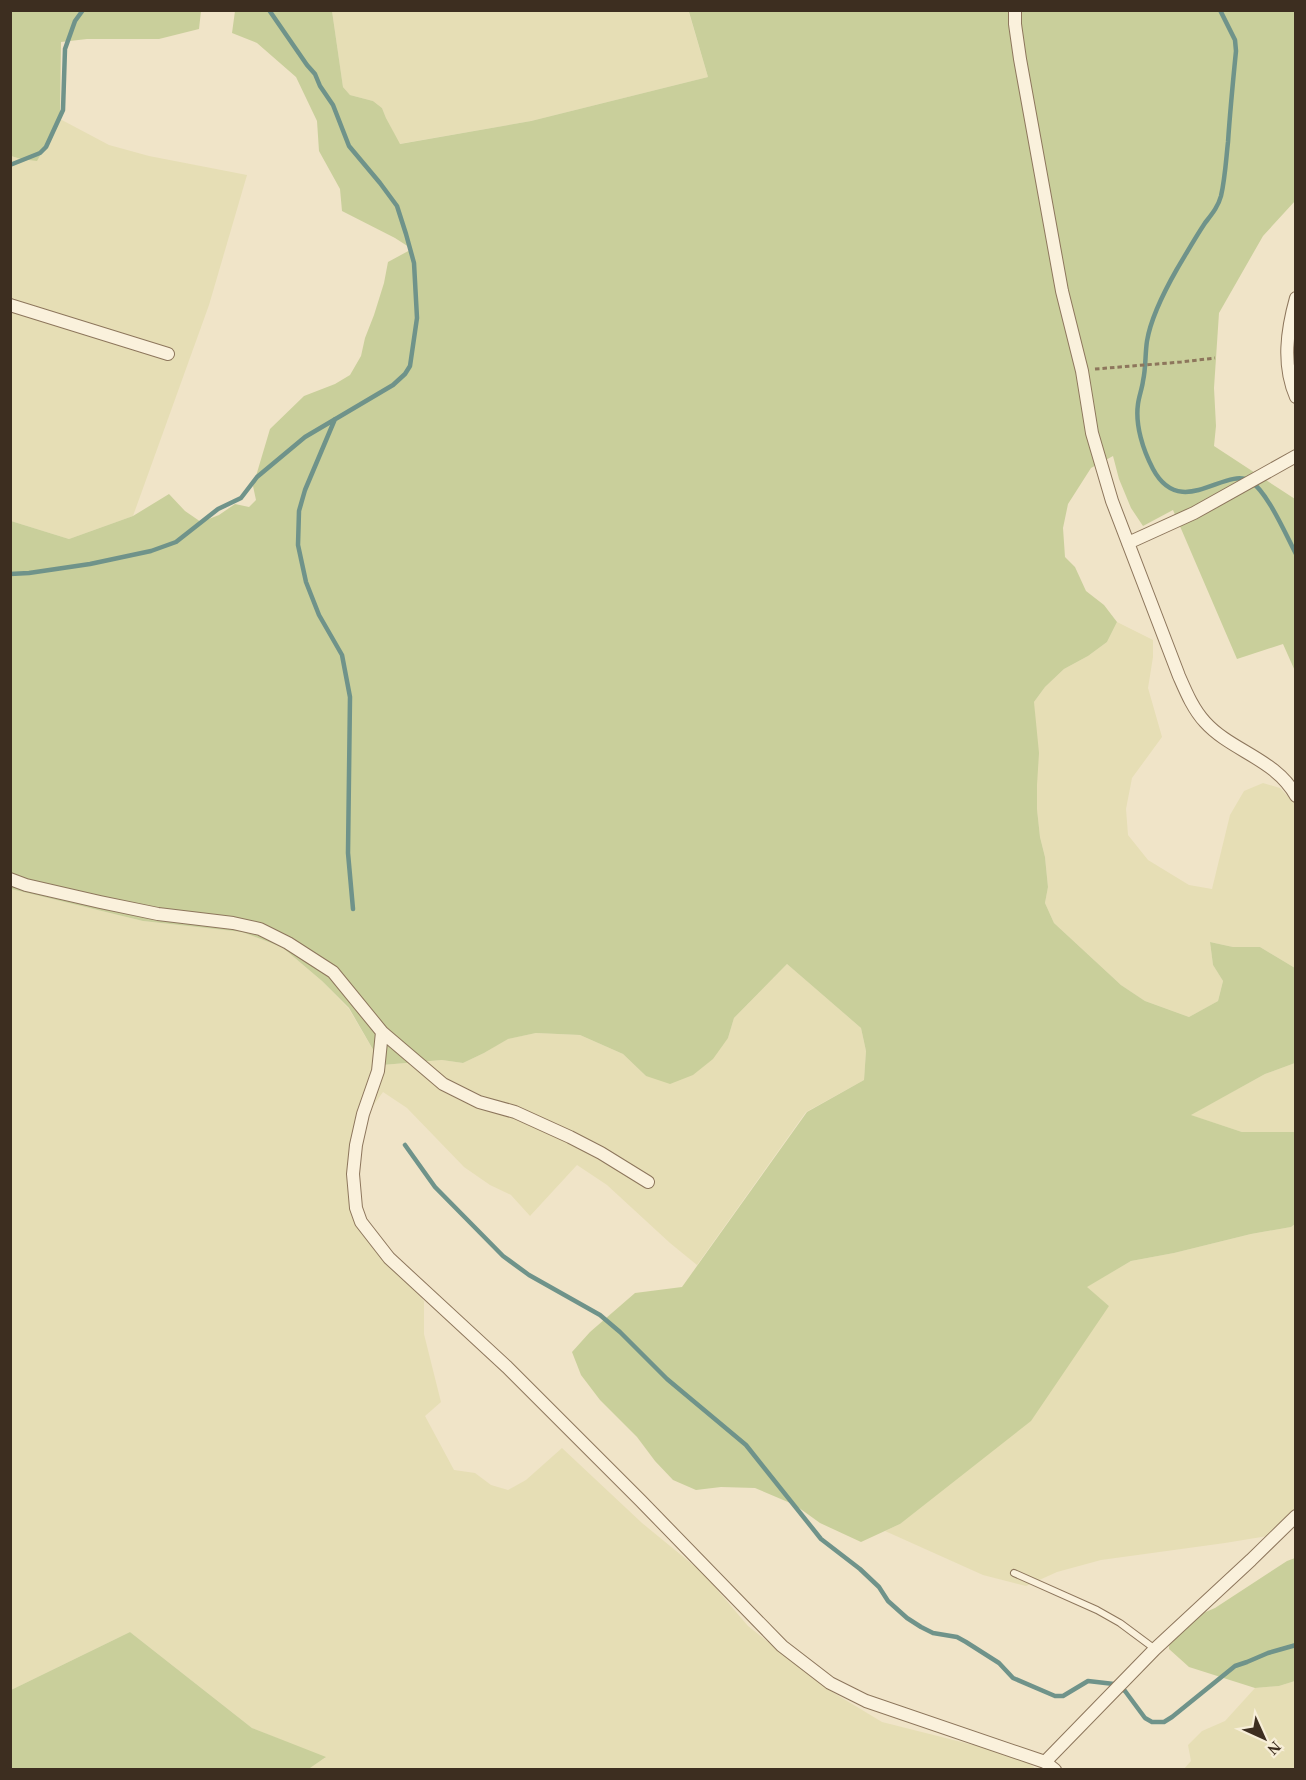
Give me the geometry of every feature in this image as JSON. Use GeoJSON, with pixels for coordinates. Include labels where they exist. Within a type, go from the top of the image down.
{"type":"FeatureCollection","features":[{"type":"Feature","properties":{"kind":"street"},"geometry":{"type":"LineString","coordinates":[[1016,10],[1015,24],[1020,59],[1058,267],[1082,370],[1092,433],[1112,501],[1191,704],[1204,722],[1282,777],[1296,796]]}},
{"type":"Feature","properties":{"kind":"street"},"geometry":{"type":"LineString","coordinates":[[1296,297],[1289,323],[1288,369],[1296,397]]}},
{"type":"Feature","properties":{"kind":"street"},"geometry":{"type":"LineString","coordinates":[[10,305],[168,354]]}},
{"type":"Feature","properties":{"kind":"street"},"geometry":{"type":"LineString","coordinates":[[1128,543],[1194,513],[1296,456]]}},
{"type":"Feature","properties":{"kind":"street"},"geometry":{"type":"LineString","coordinates":[[10,879],[26,885],[158,914],[233,923],[260,929],[288,943],[333,972],[382,1032],[443,1084],[479,1101],[515,1112],[570,1137],[648,1182]]}},
{"type":"Feature","properties":{"kind":"street"},"geometry":{"type":"LineString","coordinates":[[382,1032],[378,1071],[363,1114],[356,1144],[353,1174],[356,1208],[361,1222],[389,1258],[507,1367],[782,1646],[830,1683],[866,1701],[1050,1766],[1155,1649],[1296,1516]]}},
{"type":"Feature","properties":{"kind":"lane"},"geometry":{"type":"LineString","coordinates":[[1014,1573],[1098,1610],[1155,1649]]}},
{"type":"Feature","properties":{"kind":"path"},"geometry":{"type":"LineString","coordinates":[[1082,370],[1215,358]]}},
{"type":"Feature","properties":{"kind":"shaded area"},"geometry":{"type":"Polygon","coordinates":[[[332,11],[695,11],[689,13],[708,77],[531,121],[399,144],[382,108],[373,101],[350,95],[343,87],[332,11]]]}},
{"type":"Feature","properties":{"kind":"shaded area"},"geometry":{"type":"Polygon","coordinates":[[[60,119],[109,145],[149,156],[247,175],[209,305],[133,516],[69,539],[11,521],[11,156],[37,160],[60,119]]]}},
{"type":"Feature","properties":{"kind":"shaded area"},"geometry":{"type":"Polygon","coordinates":[[[1117,622],[1153,640],[1148,688],[1162,737],[1132,778],[1126,809],[1128,835],[1148,860],[1189,885],[1212,889],[1230,815],[1244,791],[1263,783],[1280,788],[1295,804],[1295,968],[1260,947],[1233,947],[1210,942],[1213,965],[1223,981],[1218,1001],[1189,1017],[1145,1001],[1121,985],[1054,923],[1045,903],[1048,887],[1037,809],[1034,702],[1045,687],[1064,669],[1107,642],[1117,622]]]}},
{"type":"Feature","properties":{"kind":"shaded area"},"geometry":{"type":"Polygon","coordinates":[[[11,889],[143,921],[242,932],[282,947],[322,981],[349,1009],[382,1065],[442,1060],[463,1063],[507,1039],[536,1033],[580,1035],[623,1054],[646,1076],[728,1038],[734,1018],[787,964],[861,1028],[866,1051],[864,1080],[806,1112],[697,1265],[607,1185],[577,1165],[530,1216],[511,1195],[490,1185],[464,1167],[407,1108],[383,1092],[368,1113],[356,1149],[348,1185],[351,1212],[363,1235],[424,1301],[424,1334],[441,1402],[425,1416],[454,1470],[475,1473],[491,1485],[508,1490],[526,1480],[562,1448],[642,1523],[703,1573],[748,1626],[824,1687],[882,1722],[1021,1757],[1036,1769],[307,1769],[325,1758],[252,1728],[130,1632],[11,1690],[11,889]]]}},
{"type":"Feature","properties":{"kind":"shaded area"},"geometry":{"type":"Polygon","coordinates":[[[1295,1063],[1295,1132],[1242,1132],[1190,1115],[1265,1074],[1295,1063]]]}},
{"type":"Feature","properties":{"kind":"shaded area"},"geometry":{"type":"Polygon","coordinates":[[[1295,1224],[1295,1525],[1280,1534],[1101,1560],[1057,1572],[1026,1586],[983,1575],[885,1531],[900,1524],[1109,1306],[1086,1287],[1131,1261],[1291,1227],[1295,1224]]]}},
{"type":"Feature","properties":{"kind":"shaded area"},"geometry":{"type":"Polygon","coordinates":[[[1295,1681],[1295,1769],[1183,1770],[1191,1761],[1188,1745],[1202,1731],[1225,1721],[1255,1688],[1279,1686],[1295,1681]]]}},
{"type":"Feature","properties":{"kind":"green space"},"geometry":{"type":"Polygon","coordinates":[[[11,10],[201,11],[199,29],[159,39],[87,39],[61,42],[60,119],[37,161],[11,156],[11,10]]]}},
{"type":"Feature","properties":{"kind":"green space"},"geometry":{"type":"Polygon","coordinates":[[[235,11],[332,11],[343,87],[350,95],[373,101],[382,108],[400,144],[531,121],[708,77],[689,12],[695,11],[1295,11],[1295,201],[1263,236],[1219,313],[1214,388],[1216,426],[1214,446],[1295,499],[1295,671],[1283,644],[1237,659],[1173,510],[1143,526],[1131,508],[1119,479],[1113,456],[1091,468],[1068,504],[1063,528],[1065,557],[1075,567],[1086,591],[1104,605],[1117,622],[1107,642],[1064,669],[1045,687],[1034,702],[1039,753],[1037,809],[1048,887],[1045,903],[1054,923],[1121,985],[1145,1001],[1189,1017],[1218,1001],[1223,981],[1213,965],[1210,942],[1233,947],[1260,947],[1295,968],[1295,1063],[1265,1074],[1191,1115],[1242,1132],[1295,1132],[1295,1224],[1291,1227],[1131,1261],[1087,1287],[1109,1306],[1031,1421],[900,1524],[861,1542],[820,1523],[795,1505],[755,1488],[721,1487],[696,1490],[673,1480],[637,1437],[600,1400],[581,1375],[572,1352],[590,1332],[635,1293],[682,1287],[807,1112],[864,1080],[866,1051],[861,1028],[787,964],[734,1018],[728,1038],[713,1059],[693,1075],[670,1084],[646,1076],[623,1054],[580,1035],[536,1033],[508,1039],[463,1063],[442,1060],[382,1065],[349,1008],[282,947],[242,932],[143,921],[11,889],[11,521],[69,539],[133,516],[169,494],[185,511],[201,522],[219,515],[235,504],[249,507],[256,500],[253,486],[270,429],[304,396],[335,384],[350,375],[361,356],[384,283],[388,262],[412,249],[342,211],[340,189],[319,151],[317,121],[296,77],[257,43],[232,33],[235,11]]]}},
{"type":"Feature","properties":{"kind":"green space"},"geometry":{"type":"Polygon","coordinates":[[[1295,1558],[1295,1681],[1279,1686],[1255,1688],[1189,1667],[1169,1649],[1170,1627],[1215,1608],[1295,1558]]]}},
{"type":"Feature","properties":{"kind":"green space"},"geometry":{"type":"Polygon","coordinates":[[[130,1632],[252,1728],[326,1757],[307,1770],[11,1769],[11,1690],[130,1632]]]}},
{"type":"Feature","properties":{"kind":"waterway"},"geometry":{"type":"LineString","coordinates":[[10,165],[40,153],[46,147],[63,110],[65,49],[75,21],[83,10]]}},
{"type":"Feature","properties":{"kind":"waterway"},"geometry":{"type":"LineString","coordinates":[[10,574],[90,564],[151,551],[176,542],[218,509],[241,498],[257,477],[305,437],[393,385],[410,366],[417,318],[414,263],[397,206],[349,146],[333,105],[315,74],[269,10]]}},
{"type":"Feature","properties":{"kind":"waterway"},"geometry":{"type":"LineString","coordinates":[[1220,10],[1235,40],[1236,51],[1222,190],[1220,200],[1168,286],[1152,323],[1147,341],[1144,376],[1137,412],[1139,429],[1143,446],[1153,469],[1164,484],[1176,491],[1189,492],[1240,478],[1250,481],[1269,503],[1296,554]]}},
{"type":"Feature","properties":{"kind":"waterway"},"geometry":{"type":"LineString","coordinates":[[335,419],[305,490],[299,511],[298,545],[306,582],[319,615],[342,655],[350,697],[348,853],[353,909]]}},
{"type":"Feature","properties":{"kind":"waterway"},"geometry":{"type":"LineString","coordinates":[[405,1145],[435,1187],[503,1256],[529,1275],[600,1315],[620,1332],[667,1379],[746,1445],[821,1539],[860,1569],[879,1587],[888,1601],[921,1627],[933,1633],[957,1637],[999,1663],[1013,1678],[1055,1696],[1063,1696],[1088,1681],[1114,1684],[1125,1691],[1145,1718],[1152,1722],[1164,1722],[1172,1717],[1235,1666],[1296,1645]]}}]}
